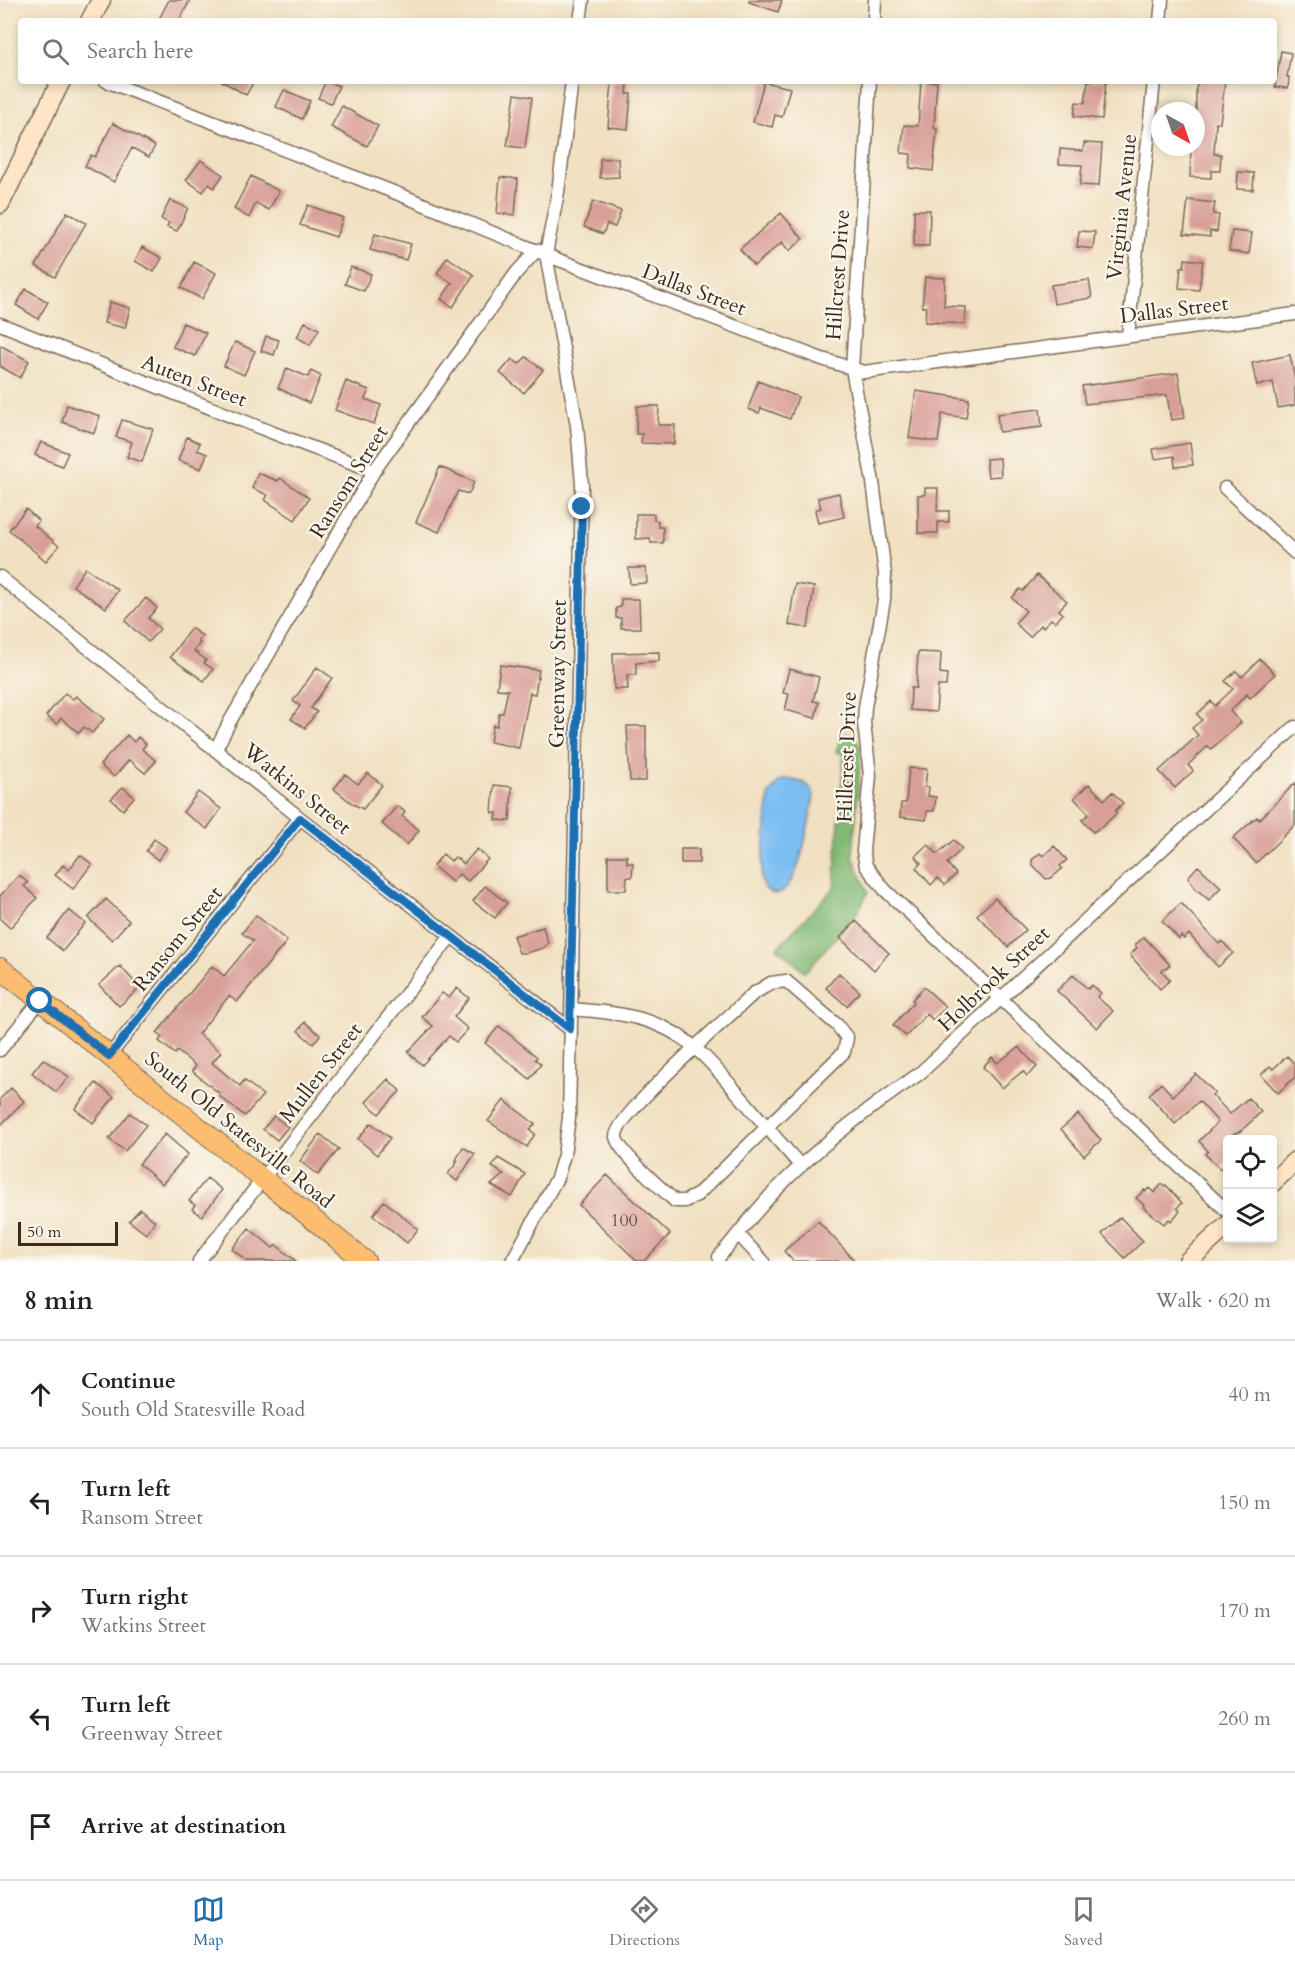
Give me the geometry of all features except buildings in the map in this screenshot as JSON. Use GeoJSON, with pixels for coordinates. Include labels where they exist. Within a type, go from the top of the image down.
{"type":"FeatureCollection","features":[{"type":"Feature","properties":{"kind":"main road"},"geometry":{"type":"LineString","coordinates":[[92,18],[101,0]]}},
{"type":"Feature","properties":{"kind":"main road"},"geometry":{"type":"LineString","coordinates":[[0,204],[60,84]]}},
{"type":"Feature","properties":{"kind":"main road","name":"South Old Statesville Road"},"geometry":{"type":"LineString","coordinates":[[0,968],[365,1261]]}},
{"type":"Feature","properties":{"kind":"main road"},"geometry":{"type":"LineString","coordinates":[[1277,1178],[1295,1161]]}},
{"type":"Feature","properties":{"kind":"main road"},"geometry":{"type":"LineString","coordinates":[[1188,1261],[1223,1229]]}},
{"type":"Feature","properties":{"kind":"street"},"geometry":{"type":"LineString","coordinates":[[580,18],[583,0]]}},
{"type":"Feature","properties":{"kind":"street"},"geometry":{"type":"LineString","coordinates":[[873,18],[875,0]]}},
{"type":"Feature","properties":{"kind":"street"},"geometry":{"type":"LineString","coordinates":[[1160,18],[1162,0]]}},
{"type":"Feature","properties":{"kind":"street","name":"Dallas Street"},"geometry":{"type":"LineString","coordinates":[[114,84],[542,252],[864,372],[1295,314]]}},
{"type":"Feature","properties":{"kind":"street","name":"Greenway Street"},"geometry":{"type":"LineString","coordinates":[[512,1261],[551,1191],[564,1155],[569,1118],[582,484],[577,426],[542,252],[558,192],[572,84]]}},
{"type":"Feature","properties":{"kind":"street","name":"Hillcrest Drive"},"geometry":{"type":"LineString","coordinates":[[870,84],[852,369],[873,482],[885,574],[884,600],[865,707],[864,723],[870,774],[863,851],[866,866],[885,890],[1223,1208]]}},
{"type":"Feature","properties":{"kind":"street","name":"Virginia Avenue"},"geometry":{"type":"LineString","coordinates":[[1128,336],[1154,84]]}},
{"type":"Feature","properties":{"kind":"street","name":"Ransom Street"},"geometry":{"type":"LineString","coordinates":[[216,749],[374,471],[518,272],[542,252]]}},
{"type":"Feature","properties":{"kind":"street","name":"Auten Street"},"geometry":{"type":"LineString","coordinates":[[0,324],[374,471]]}},
{"type":"Feature","properties":{"kind":"street"},"geometry":{"type":"LineString","coordinates":[[1225,488],[1295,553]]}},
{"type":"Feature","properties":{"kind":"street","name":"Watkins Street"},"geometry":{"type":"LineString","coordinates":[[0,578],[300,818],[570,1029]]}},
{"type":"Feature","properties":{"kind":"street","name":"Holbrook Street"},"geometry":{"type":"LineString","coordinates":[[719,1257],[772,1194],[801,1166],[860,1115],[920,1074],[1295,727]]}},
{"type":"Feature","properties":{"kind":"street","name":"Ransom Street"},"geometry":{"type":"LineString","coordinates":[[109,1056],[300,818]]}},
{"type":"Feature","properties":{"kind":"street","name":"Mullen Street"},"geometry":{"type":"LineString","coordinates":[[200,1261],[451,936]]}},
{"type":"Feature","properties":{"kind":"street"},"geometry":{"type":"LineString","coordinates":[[786,981],[837,1025],[847,1038],[844,1052],[697,1195],[685,1202],[675,1202],[622,1150],[616,1137],[618,1128],[638,1103],[695,1048],[753,994],[771,983],[786,981]]}},
{"type":"Feature","properties":{"kind":"street"},"geometry":{"type":"LineString","coordinates":[[0,1050],[40,1001]]}},
{"type":"Feature","properties":{"kind":"street"},"geometry":{"type":"LineString","coordinates":[[571,1009],[616,1013],[644,1020],[668,1030],[695,1048],[719,1072],[801,1166]]}},
{"type":"Feature","properties":{"kind":"street"},"geometry":{"type":"LineString","coordinates":[[738,1234],[763,1261]]}},
{"type":"Feature","properties":{"kind":"green space"},"geometry":{"type":"Polygon","coordinates":[[[847,734],[855,738],[861,748],[853,857],[868,892],[858,912],[805,972],[777,948],[834,888],[844,754],[836,752],[841,735],[847,734]]]}},
{"type":"Feature","properties":{"kind":"water"},"geometry":{"type":"Polygon","coordinates":[[[786,779],[807,785],[814,796],[802,854],[796,871],[789,884],[781,892],[772,893],[766,889],[761,879],[769,794],[779,782],[786,779]]]}},
{"type":"Feature","properties":{"kind":"route"},"geometry":{"type":"LineString","coordinates":[[40,1001],[109,1056],[300,818],[570,1029],[582,507]]}}]}
